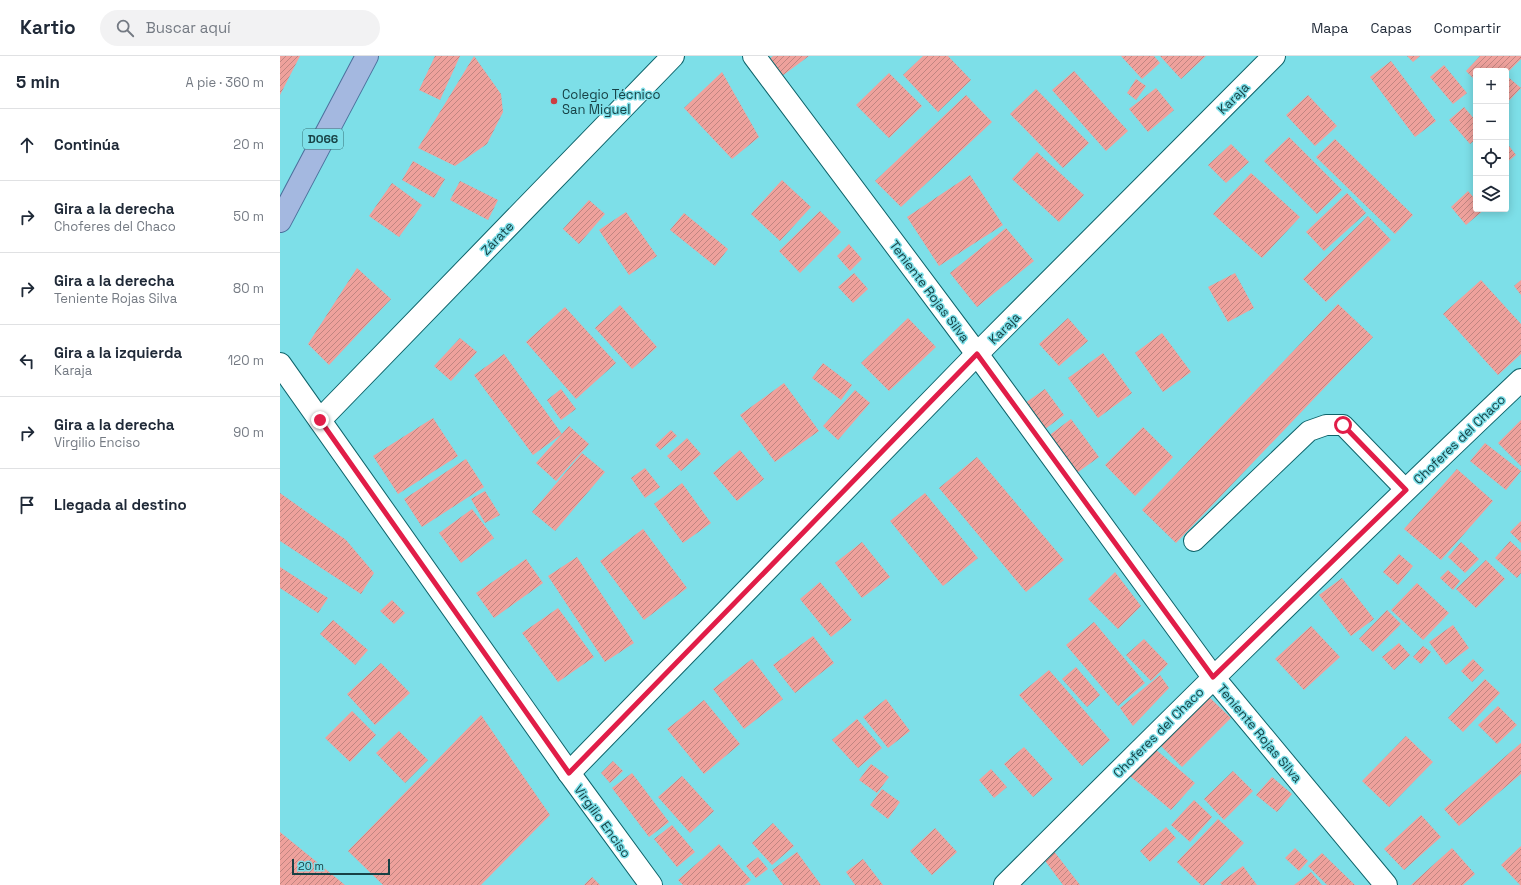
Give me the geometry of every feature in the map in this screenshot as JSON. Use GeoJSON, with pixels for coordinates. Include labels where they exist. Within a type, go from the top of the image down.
{"type":"FeatureCollection","features":[{"type":"Feature","properties":{"kind":"main road","name":"D066"},"geometry":{"type":"LineString","coordinates":[[280,221],[367,56]]}},
{"type":"Feature","properties":{"kind":"street","name":"Zárate"},"geometry":{"type":"LineString","coordinates":[[320,420],[673,56]]}},
{"type":"Feature","properties":{"kind":"street","name":"Teniente Rojas Silva"},"geometry":{"type":"LineString","coordinates":[[754,56],[977,354],[1213,677],[1386,885]]}},
{"type":"Feature","properties":{"kind":"street","name":"Karaja"},"geometry":{"type":"LineString","coordinates":[[569,773],[977,354],[1274,56]]}},
{"type":"Feature","properties":{"kind":"street","name":"Virgilio Enciso"},"geometry":{"type":"LineString","coordinates":[[280,364],[569,773],[651,885]]}},
{"type":"Feature","properties":{"kind":"street","name":"Choferes del Chaco"},"geometry":{"type":"LineString","coordinates":[[1005,885],[1213,677],[1521,380]]}},
{"type":"Feature","properties":{"kind":"lane"},"geometry":{"type":"LineString","coordinates":[[1194,541],[1309,431],[1326,425],[1343,425],[1406,490]]}},
{"type":"Feature","properties":{"kind":"building"},"geometry":{"type":"Polygon","coordinates":[[[280,56],[300,56],[280,95],[280,56]]]}},
{"type":"Feature","properties":{"kind":"building"},"geometry":{"type":"Polygon","coordinates":[[[435,56],[460,56],[440,100],[419,90],[435,56]]]}},
{"type":"Feature","properties":{"kind":"building"},"geometry":{"type":"Polygon","coordinates":[[[474,56],[501,94],[503,112],[487,144],[455,166],[418,148],[474,56]]]}},
{"type":"Feature","properties":{"kind":"building"},"geometry":{"type":"Polygon","coordinates":[[[773,56],[809,56],[782,76],[769,59],[773,56]]]}},
{"type":"Feature","properties":{"kind":"building"},"geometry":{"type":"Polygon","coordinates":[[[923,56],[948,56],[971,80],[938,112],[903,75],[923,56]]]}},
{"type":"Feature","properties":{"kind":"building"},"geometry":{"type":"Polygon","coordinates":[[[1121,56],[1154,56],[1160,63],[1142,79],[1121,56]]]}},
{"type":"Feature","properties":{"kind":"building"},"geometry":{"type":"Polygon","coordinates":[[[1160,56],[1206,56],[1181,79],[1160,56]]]}},
{"type":"Feature","properties":{"kind":"building"},"geometry":{"type":"Polygon","coordinates":[[[1407,56],[1420,56],[1413,62],[1407,56]]]}},
{"type":"Feature","properties":{"kind":"building"},"geometry":{"type":"Polygon","coordinates":[[[1480,56],[1521,56],[1521,59],[1509,71],[1509,68],[1473,68],[1473,78],[1466,71],[1480,56]]]}},
{"type":"Feature","properties":{"kind":"building"},"geometry":{"type":"Polygon","coordinates":[[[1391,61],[1436,121],[1415,137],[1370,77],[1391,61]]]}},
{"type":"Feature","properties":{"kind":"building"},"geometry":{"type":"Polygon","coordinates":[[[1444,65],[1467,93],[1453,104],[1430,77],[1444,65]]]}},
{"type":"Feature","properties":{"kind":"building"},"geometry":{"type":"Polygon","coordinates":[[[1074,71],[1128,131],[1106,151],[1052,90],[1074,71]]]}},
{"type":"Feature","properties":{"kind":"building"},"geometry":{"type":"Polygon","coordinates":[[[722,72],[759,137],[732,159],[684,108],[722,72]]]}},
{"type":"Feature","properties":{"kind":"building"},"geometry":{"type":"Polygon","coordinates":[[[889,73],[922,106],[889,138],[856,105],[889,73]]]}},
{"type":"Feature","properties":{"kind":"building"},"geometry":{"type":"Polygon","coordinates":[[[1509,78],[1521,88],[1509,101],[1509,78]]]}},
{"type":"Feature","properties":{"kind":"building"},"geometry":{"type":"Polygon","coordinates":[[[1136,79],[1146,86],[1136,100],[1127,93],[1136,79]]]}},
{"type":"Feature","properties":{"kind":"building"},"geometry":{"type":"Polygon","coordinates":[[[1156,88],[1174,110],[1148,132],[1129,109],[1156,88]]]}},
{"type":"Feature","properties":{"kind":"building"},"geometry":{"type":"Polygon","coordinates":[[[1036,89],[1089,143],[1063,168],[1010,114],[1036,89]]]}},
{"type":"Feature","properties":{"kind":"building"},"geometry":{"type":"Polygon","coordinates":[[[966,95],[992,122],[901,207],[875,181],[966,95]]]}},
{"type":"Feature","properties":{"kind":"building"},"geometry":{"type":"Polygon","coordinates":[[[1308,95],[1337,126],[1315,146],[1286,115],[1308,95]]]}},
{"type":"Feature","properties":{"kind":"building"},"geometry":{"type":"Polygon","coordinates":[[[1464,107],[1473,118],[1473,142],[1470,144],[1449,120],[1464,107]]]}},
{"type":"Feature","properties":{"kind":"building"},"geometry":{"type":"Polygon","coordinates":[[[1289,137],[1342,190],[1317,214],[1264,161],[1289,137]]]}},
{"type":"Feature","properties":{"kind":"building"},"geometry":{"type":"Polygon","coordinates":[[[1335,139],[1413,215],[1395,234],[1316,157],[1335,139]]]}},
{"type":"Feature","properties":{"kind":"building"},"geometry":{"type":"Polygon","coordinates":[[[1231,144],[1249,162],[1226,183],[1208,165],[1231,144]]]}},
{"type":"Feature","properties":{"kind":"building"},"geometry":{"type":"Polygon","coordinates":[[[1509,146],[1516,155],[1509,161],[1509,146]]]}},
{"type":"Feature","properties":{"kind":"building"},"geometry":{"type":"Polygon","coordinates":[[[1037,152],[1084,195],[1059,222],[1012,179],[1037,152]]]}},
{"type":"Feature","properties":{"kind":"building"},"geometry":{"type":"Polygon","coordinates":[[[413,161],[445,179],[434,198],[402,180],[413,161]]]}},
{"type":"Feature","properties":{"kind":"building"},"geometry":{"type":"Polygon","coordinates":[[[1251,173],[1300,217],[1262,258],[1213,214],[1251,173]]]}},
{"type":"Feature","properties":{"kind":"building"},"geometry":{"type":"Polygon","coordinates":[[[970,175],[1003,225],[939,266],[907,217],[970,175]]]}},
{"type":"Feature","properties":{"kind":"building"},"geometry":{"type":"Polygon","coordinates":[[[782,180],[811,207],[780,241],[751,214],[782,180]]]}},
{"type":"Feature","properties":{"kind":"building"},"geometry":{"type":"Polygon","coordinates":[[[460,181],[498,200],[488,220],[450,200],[460,181]]]}},
{"type":"Feature","properties":{"kind":"building"},"geometry":{"type":"Polygon","coordinates":[[[392,183],[422,205],[399,237],[369,216],[392,183]]]}},
{"type":"Feature","properties":{"kind":"building"},"geometry":{"type":"Polygon","coordinates":[[[1468,191],[1473,197],[1473,212],[1481,212],[1466,225],[1451,207],[1468,191]]]}},
{"type":"Feature","properties":{"kind":"building"},"geometry":{"type":"Polygon","coordinates":[[[1347,193],[1366,213],[1324,251],[1306,232],[1347,193]]]}},
{"type":"Feature","properties":{"kind":"building"},"geometry":{"type":"Polygon","coordinates":[[[589,200],[605,214],[579,244],[563,229],[589,200]]]}},
{"type":"Feature","properties":{"kind":"building"},"geometry":{"type":"Polygon","coordinates":[[[820,211],[841,232],[800,273],[779,251],[820,211]]]}},
{"type":"Feature","properties":{"kind":"building"},"geometry":{"type":"Polygon","coordinates":[[[626,212],[657,256],[629,275],[599,230],[626,212]]]}},
{"type":"Feature","properties":{"kind":"building"},"geometry":{"type":"Polygon","coordinates":[[[684,213],[728,249],[715,266],[670,230],[684,213]]]}},
{"type":"Feature","properties":{"kind":"building"},"geometry":{"type":"Polygon","coordinates":[[[1368,216],[1391,240],[1326,302],[1303,279],[1368,216]]]}},
{"type":"Feature","properties":{"kind":"building"},"geometry":{"type":"Polygon","coordinates":[[[1006,228],[1034,261],[977,307],[950,273],[1006,228]]]}},
{"type":"Feature","properties":{"kind":"building"},"geometry":{"type":"Polygon","coordinates":[[[849,244],[862,259],[850,271],[837,256],[849,244]]]}},
{"type":"Feature","properties":{"kind":"building"},"geometry":{"type":"Polygon","coordinates":[[[357,268],[391,299],[329,365],[308,344],[357,268]]]}},
{"type":"Feature","properties":{"kind":"building"},"geometry":{"type":"Polygon","coordinates":[[[854,273],[868,289],[853,303],[838,287],[854,273]]]}},
{"type":"Feature","properties":{"kind":"building"},"geometry":{"type":"Polygon","coordinates":[[[1235,273],[1254,308],[1228,322],[1208,287],[1235,273]]]}},
{"type":"Feature","properties":{"kind":"building"},"geometry":{"type":"Polygon","coordinates":[[[1481,280],[1521,324],[1521,354],[1498,375],[1443,314],[1481,280]]]}},
{"type":"Feature","properties":{"kind":"building"},"geometry":{"type":"Polygon","coordinates":[[[1521,280],[1521,295],[1514,286],[1521,280]]]}},
{"type":"Feature","properties":{"kind":"building"},"geometry":{"type":"Polygon","coordinates":[[[1338,304],[1373,337],[1176,543],[1142,510],[1338,304]]]}},
{"type":"Feature","properties":{"kind":"building"},"geometry":{"type":"Polygon","coordinates":[[[620,305],[657,347],[632,369],[595,328],[620,305]]]}},
{"type":"Feature","properties":{"kind":"building"},"geometry":{"type":"Polygon","coordinates":[[[565,307],[616,363],[576,399],[526,342],[565,307]]]}},
{"type":"Feature","properties":{"kind":"building"},"geometry":{"type":"Polygon","coordinates":[[[908,318],[936,347],[889,391],[861,363],[908,318]]]}},
{"type":"Feature","properties":{"kind":"building"},"geometry":{"type":"Polygon","coordinates":[[[1068,318],[1088,341],[1059,366],[1039,344],[1068,318]]]}},
{"type":"Feature","properties":{"kind":"building"},"geometry":{"type":"Polygon","coordinates":[[[1162,333],[1191,372],[1163,392],[1135,353],[1162,333]]]}},
{"type":"Feature","properties":{"kind":"building"},"geometry":{"type":"Polygon","coordinates":[[[460,338],[477,352],[451,381],[434,366],[460,338]]]}},
{"type":"Feature","properties":{"kind":"building"},"geometry":{"type":"Polygon","coordinates":[[[1103,353],[1132,393],[1098,418],[1068,378],[1103,353]]]}},
{"type":"Feature","properties":{"kind":"building"},"geometry":{"type":"Polygon","coordinates":[[[504,354],[562,434],[533,455],[474,375],[504,354]]]}},
{"type":"Feature","properties":{"kind":"building"},"geometry":{"type":"Polygon","coordinates":[[[823,363],[852,385],[841,400],[812,378],[823,363]]]}},
{"type":"Feature","properties":{"kind":"building"},"geometry":{"type":"Polygon","coordinates":[[[784,383],[819,431],[775,462],[740,415],[784,383]]]}},
{"type":"Feature","properties":{"kind":"building"},"geometry":{"type":"Polygon","coordinates":[[[561,389],[576,409],[561,420],[547,400],[561,389]]]}},
{"type":"Feature","properties":{"kind":"building"},"geometry":{"type":"Polygon","coordinates":[[[1045,389],[1064,415],[1037,435],[1018,408],[1045,389]]]}},
{"type":"Feature","properties":{"kind":"building"},"geometry":{"type":"Polygon","coordinates":[[[855,390],[870,403],[838,440],[823,426],[855,390]]]}},
{"type":"Feature","properties":{"kind":"building"},"geometry":{"type":"Polygon","coordinates":[[[433,418],[458,456],[398,494],[373,456],[433,418]]]}},
{"type":"Feature","properties":{"kind":"building"},"geometry":{"type":"Polygon","coordinates":[[[1071,419],[1099,457],[1074,475],[1047,437],[1071,419]]]}},
{"type":"Feature","properties":{"kind":"building"},"geometry":{"type":"Polygon","coordinates":[[[1521,420],[1521,466],[1498,443],[1521,420]]]}},
{"type":"Feature","properties":{"kind":"building"},"geometry":{"type":"Polygon","coordinates":[[[569,426],[589,444],[556,481],[536,463],[569,426]]]}},
{"type":"Feature","properties":{"kind":"building"},"geometry":{"type":"Polygon","coordinates":[[[1143,427],[1173,457],[1135,496],[1105,465],[1143,427]]]}},
{"type":"Feature","properties":{"kind":"building"},"geometry":{"type":"Polygon","coordinates":[[[671,430],[677,436],[660,450],[655,445],[671,430]]]}},
{"type":"Feature","properties":{"kind":"building"},"geometry":{"type":"Polygon","coordinates":[[[687,438],[701,454],[681,471],[667,456],[687,438]]]}},
{"type":"Feature","properties":{"kind":"building"},"geometry":{"type":"Polygon","coordinates":[[[1485,443],[1521,471],[1506,490],[1470,461],[1485,443]]]}},
{"type":"Feature","properties":{"kind":"building"},"geometry":{"type":"Polygon","coordinates":[[[740,450],[764,479],[737,501],[713,473],[740,450]]]}},
{"type":"Feature","properties":{"kind":"building"},"geometry":{"type":"Polygon","coordinates":[[[582,453],[605,472],[555,531],[532,512],[582,453]]]}},
{"type":"Feature","properties":{"kind":"building"},"geometry":{"type":"Polygon","coordinates":[[[977,457],[1064,560],[1026,592],[939,488],[977,457]]]}},
{"type":"Feature","properties":{"kind":"building"},"geometry":{"type":"Polygon","coordinates":[[[466,459],[484,487],[422,527],[404,499],[466,459]]]}},
{"type":"Feature","properties":{"kind":"building"},"geometry":{"type":"Polygon","coordinates":[[[645,468],[660,487],[645,498],[631,478],[645,468]]]}},
{"type":"Feature","properties":{"kind":"building"},"geometry":{"type":"Polygon","coordinates":[[[1457,469],[1493,501],[1441,560],[1404,529],[1457,469]]]}},
{"type":"Feature","properties":{"kind":"building"},"geometry":{"type":"Polygon","coordinates":[[[682,483],[711,523],[683,543],[654,504],[682,483]]]}},
{"type":"Feature","properties":{"kind":"building"},"geometry":{"type":"Polygon","coordinates":[[[485,491],[500,515],[485,523],[471,499],[485,491]]]}},
{"type":"Feature","properties":{"kind":"building"},"geometry":{"type":"Polygon","coordinates":[[[280,493],[346,540],[374,573],[361,594],[280,541],[280,493]]]}},
{"type":"Feature","properties":{"kind":"building"},"geometry":{"type":"Polygon","coordinates":[[[925,493],[978,558],[943,586],[890,521],[925,493]]]}},
{"type":"Feature","properties":{"kind":"building"},"geometry":{"type":"Polygon","coordinates":[[[472,509],[494,538],[461,563],[439,533],[472,509]]]}},
{"type":"Feature","properties":{"kind":"building"},"geometry":{"type":"Polygon","coordinates":[[[1521,521],[1521,543],[1510,532],[1521,521]]]}},
{"type":"Feature","properties":{"kind":"building"},"geometry":{"type":"Polygon","coordinates":[[[643,529],[687,588],[644,620],[600,561],[643,529]]]}},
{"type":"Feature","properties":{"kind":"building"},"geometry":{"type":"Polygon","coordinates":[[[1510,541],[1521,551],[1521,573],[1517,578],[1495,558],[1510,541]]]}},
{"type":"Feature","properties":{"kind":"building"},"geometry":{"type":"Polygon","coordinates":[[[862,542],[890,577],[862,598],[835,563],[862,542]]]}},
{"type":"Feature","properties":{"kind":"building"},"geometry":{"type":"Polygon","coordinates":[[[1461,542],[1479,559],[1465,573],[1448,557],[1461,542]]]}},
{"type":"Feature","properties":{"kind":"building"},"geometry":{"type":"Polygon","coordinates":[[[1399,554],[1413,566],[1398,585],[1383,572],[1399,554]]]}},
{"type":"Feature","properties":{"kind":"building"},"geometry":{"type":"Polygon","coordinates":[[[577,557],[634,643],[605,662],[548,576],[577,557]]]}},
{"type":"Feature","properties":{"kind":"building"},"geometry":{"type":"Polygon","coordinates":[[[526,559],[543,583],[494,618],[476,593],[526,559]]]}},
{"type":"Feature","properties":{"kind":"building"},"geometry":{"type":"Polygon","coordinates":[[[1486,560],[1505,579],[1476,608],[1456,589],[1486,560]]]}},
{"type":"Feature","properties":{"kind":"building"},"geometry":{"type":"Polygon","coordinates":[[[280,567],[328,598],[318,613],[280,588],[280,567]]]}},
{"type":"Feature","properties":{"kind":"building"},"geometry":{"type":"Polygon","coordinates":[[[1448,570],[1460,581],[1453,590],[1440,578],[1448,570]]]}},
{"type":"Feature","properties":{"kind":"building"},"geometry":{"type":"Polygon","coordinates":[[[1115,572],[1141,606],[1118,629],[1088,599],[1115,572]]]}},
{"type":"Feature","properties":{"kind":"building"},"geometry":{"type":"Polygon","coordinates":[[[1342,578],[1374,619],[1351,636],[1319,595],[1342,578]]]}},
{"type":"Feature","properties":{"kind":"building"},"geometry":{"type":"Polygon","coordinates":[[[820,582],[852,620],[831,637],[800,599],[820,582]]]}},
{"type":"Feature","properties":{"kind":"building"},"geometry":{"type":"Polygon","coordinates":[[[1417,583],[1449,613],[1423,640],[1391,610],[1417,583]]]}},
{"type":"Feature","properties":{"kind":"building"},"geometry":{"type":"Polygon","coordinates":[[[392,600],[405,613],[394,624],[380,611],[392,600]]]}},
{"type":"Feature","properties":{"kind":"building"},"geometry":{"type":"Polygon","coordinates":[[[558,608],[594,657],[558,682],[522,633],[558,608]]]}},
{"type":"Feature","properties":{"kind":"building"},"geometry":{"type":"Polygon","coordinates":[[[1387,610],[1401,624],[1373,652],[1359,639],[1387,610]]]}},
{"type":"Feature","properties":{"kind":"building"},"geometry":{"type":"Polygon","coordinates":[[[333,620],[368,650],[355,665],[320,634],[333,620]]]}},
{"type":"Feature","properties":{"kind":"building"},"geometry":{"type":"Polygon","coordinates":[[[1094,622],[1145,683],[1118,706],[1066,645],[1094,622]]]}},
{"type":"Feature","properties":{"kind":"building"},"geometry":{"type":"Polygon","coordinates":[[[1453,625],[1469,648],[1446,665],[1429,642],[1453,625]]]}},
{"type":"Feature","properties":{"kind":"building"},"geometry":{"type":"Polygon","coordinates":[[[1311,626],[1340,657],[1304,690],[1275,659],[1311,626]]]}},
{"type":"Feature","properties":{"kind":"building"},"geometry":{"type":"Polygon","coordinates":[[[813,636],[834,663],[795,693],[773,665],[813,636]]]}},
{"type":"Feature","properties":{"kind":"building"},"geometry":{"type":"Polygon","coordinates":[[[1144,639],[1168,664],[1151,681],[1126,655],[1144,639]]]}},
{"type":"Feature","properties":{"kind":"building"},"geometry":{"type":"Polygon","coordinates":[[[1399,643],[1410,655],[1394,670],[1382,657],[1399,643]]]}},
{"type":"Feature","properties":{"kind":"building"},"geometry":{"type":"Polygon","coordinates":[[[1423,646],[1431,652],[1421,664],[1413,657],[1423,646]]]}},
{"type":"Feature","properties":{"kind":"building"},"geometry":{"type":"Polygon","coordinates":[[[752,659],[783,699],[744,729],[713,689],[752,659]]]}},
{"type":"Feature","properties":{"kind":"building"},"geometry":{"type":"Polygon","coordinates":[[[1473,659],[1484,670],[1472,682],[1461,671],[1473,659]]]}},
{"type":"Feature","properties":{"kind":"building"},"geometry":{"type":"Polygon","coordinates":[[[381,663],[410,693],[375,725],[347,694],[381,663]]]}},
{"type":"Feature","properties":{"kind":"building"},"geometry":{"type":"Polygon","coordinates":[[[1076,667],[1100,695],[1087,707],[1062,679],[1076,667]]]}},
{"type":"Feature","properties":{"kind":"building"},"geometry":{"type":"Polygon","coordinates":[[[1049,670],[1110,740],[1082,766],[1019,695],[1049,670]]]}},
{"type":"Feature","properties":{"kind":"building"},"geometry":{"type":"Polygon","coordinates":[[[1160,675],[1169,688],[1133,726],[1120,708],[1160,675]]]}},
{"type":"Feature","properties":{"kind":"building"},"geometry":{"type":"Polygon","coordinates":[[[1485,679],[1500,693],[1463,732],[1448,718],[1485,679]]]}},
{"type":"Feature","properties":{"kind":"building"},"geometry":{"type":"Polygon","coordinates":[[[1207,695],[1231,718],[1182,767],[1159,744],[1207,695]]]}},
{"type":"Feature","properties":{"kind":"building"},"geometry":{"type":"Polygon","coordinates":[[[886,699],[910,731],[888,748],[863,717],[886,699]]]}},
{"type":"Feature","properties":{"kind":"building"},"geometry":{"type":"Polygon","coordinates":[[[704,700],[740,744],[704,774],[667,729],[704,700]]]}},
{"type":"Feature","properties":{"kind":"building"},"geometry":{"type":"Polygon","coordinates":[[[1498,706],[1517,725],[1497,744],[1478,725],[1498,706]]]}},
{"type":"Feature","properties":{"kind":"building"},"geometry":{"type":"Polygon","coordinates":[[[352,711],[376,735],[350,762],[325,738],[352,711]]]}},
{"type":"Feature","properties":{"kind":"building"},"geometry":{"type":"Polygon","coordinates":[[[481,715],[550,815],[481,885],[383,885],[348,851],[481,715]]]}},
{"type":"Feature","properties":{"kind":"building"},"geometry":{"type":"Polygon","coordinates":[[[857,719],[882,748],[858,768],[832,740],[857,719]]]}},
{"type":"Feature","properties":{"kind":"building"},"geometry":{"type":"Polygon","coordinates":[[[399,731],[428,760],[405,783],[376,753],[399,731]]]}},
{"type":"Feature","properties":{"kind":"building"},"geometry":{"type":"Polygon","coordinates":[[[1406,736],[1433,762],[1389,807],[1362,781],[1406,736]]]}},
{"type":"Feature","properties":{"kind":"building"},"geometry":{"type":"Polygon","coordinates":[[[1521,743],[1521,774],[1459,826],[1444,809],[1521,743]]]}},
{"type":"Feature","properties":{"kind":"building"},"geometry":{"type":"Polygon","coordinates":[[[1024,747],[1053,779],[1033,797],[1004,764],[1024,747]]]}},
{"type":"Feature","properties":{"kind":"building"},"geometry":{"type":"Polygon","coordinates":[[[1154,748],[1195,783],[1171,810],[1130,776],[1154,748]]]}},
{"type":"Feature","properties":{"kind":"building"},"geometry":{"type":"Polygon","coordinates":[[[613,761],[623,771],[610,783],[601,773],[613,761]]]}},
{"type":"Feature","properties":{"kind":"building"},"geometry":{"type":"Polygon","coordinates":[[[871,764],[889,777],[877,793],[859,780],[871,764]]]}},
{"type":"Feature","properties":{"kind":"building"},"geometry":{"type":"Polygon","coordinates":[[[991,769],[1007,787],[994,798],[979,780],[991,769]]]}},
{"type":"Feature","properties":{"kind":"building"},"geometry":{"type":"Polygon","coordinates":[[[1233,771],[1253,791],[1224,820],[1204,799],[1233,771]]]}},
{"type":"Feature","properties":{"kind":"building"},"geometry":{"type":"Polygon","coordinates":[[[632,773],[669,822],[649,837],[612,788],[632,773]]]}},
{"type":"Feature","properties":{"kind":"building"},"geometry":{"type":"Polygon","coordinates":[[[682,776],[714,811],[690,833],[658,797],[682,776]]]}},
{"type":"Feature","properties":{"kind":"building"},"geometry":{"type":"Polygon","coordinates":[[[1272,777],[1292,794],[1277,812],[1256,795],[1272,777]]]}},
{"type":"Feature","properties":{"kind":"building"},"geometry":{"type":"Polygon","coordinates":[[[882,789],[900,802],[888,819],[870,805],[882,789]]]}},
{"type":"Feature","properties":{"kind":"building"},"geometry":{"type":"Polygon","coordinates":[[[1194,800],[1212,817],[1190,842],[1171,825],[1194,800]]]}},
{"type":"Feature","properties":{"kind":"building"},"geometry":{"type":"Polygon","coordinates":[[[1421,815],[1441,837],[1404,870],[1384,849],[1421,815]]]}},
{"type":"Feature","properties":{"kind":"building"},"geometry":{"type":"Polygon","coordinates":[[[1218,819],[1244,843],[1204,885],[1201,885],[1177,862],[1218,819]]]}},
{"type":"Feature","properties":{"kind":"building"},"geometry":{"type":"Polygon","coordinates":[[[773,823],[794,846],[772,865],[752,843],[773,823]]]}},
{"type":"Feature","properties":{"kind":"building"},"geometry":{"type":"Polygon","coordinates":[[[672,825],[695,852],[677,867],[654,839],[672,825]]]}},
{"type":"Feature","properties":{"kind":"building"},"geometry":{"type":"Polygon","coordinates":[[[1166,827],[1176,838],[1150,862],[1140,851],[1166,827]]]}},
{"type":"Feature","properties":{"kind":"building"},"geometry":{"type":"Polygon","coordinates":[[[935,828],[957,852],[932,875],[910,851],[935,828]]]}},
{"type":"Feature","properties":{"kind":"building"},"geometry":{"type":"Polygon","coordinates":[[[280,832],[345,885],[280,885],[280,832]]]}},
{"type":"Feature","properties":{"kind":"building"},"geometry":{"type":"Polygon","coordinates":[[[719,844],[751,880],[745,885],[683,885],[678,880],[719,844]]]}},
{"type":"Feature","properties":{"kind":"building"},"geometry":{"type":"Polygon","coordinates":[[[1521,846],[1521,885],[1520,885],[1501,865],[1521,846]]]}},
{"type":"Feature","properties":{"kind":"building"},"geometry":{"type":"Polygon","coordinates":[[[1295,848],[1308,861],[1299,871],[1285,858],[1295,848]]]}},
{"type":"Feature","properties":{"kind":"building"},"geometry":{"type":"Polygon","coordinates":[[[1452,848],[1475,874],[1463,885],[1411,885],[1452,848]]]}},
{"type":"Feature","properties":{"kind":"building"},"geometry":{"type":"Polygon","coordinates":[[[1053,850],[1080,885],[1063,885],[1043,858],[1053,850]]]}},
{"type":"Feature","properties":{"kind":"building"},"geometry":{"type":"Polygon","coordinates":[[[797,852],[821,885],[783,885],[772,870],[797,852]]]}},
{"type":"Feature","properties":{"kind":"building"},"geometry":{"type":"Polygon","coordinates":[[[1322,853],[1355,885],[1327,885],[1308,866],[1322,853]]]}},
{"type":"Feature","properties":{"kind":"building"},"geometry":{"type":"Polygon","coordinates":[[[758,857],[768,869],[756,878],[746,866],[758,857]]]}},
{"type":"Feature","properties":{"kind":"building"},"geometry":{"type":"Polygon","coordinates":[[[863,859],[883,885],[855,885],[846,872],[863,859]]]}},
{"type":"Feature","properties":{"kind":"building"},"geometry":{"type":"Polygon","coordinates":[[[1243,866],[1257,885],[1222,885],[1220,883],[1243,866]]]}},
{"type":"Feature","properties":{"kind":"building"},"geometry":{"type":"Polygon","coordinates":[[[1311,872],[1322,885],[1294,885],[1311,872]]]}},
{"type":"Feature","properties":{"kind":"building"},"geometry":{"type":"Polygon","coordinates":[[[592,877],[600,885],[584,885],[592,877]]]}},
{"type":"Feature","properties":{"kind":"place","name":"Colegio Técnico San Miguel"},"geometry":{"type":"Point","coordinates":[554,101]}},
{"type":"Feature","properties":{"kind":"route"},"geometry":{"type":"LineString","coordinates":[[320,420],[569,773],[977,354],[1213,677],[1406,490],[1343,425]]}}]}
